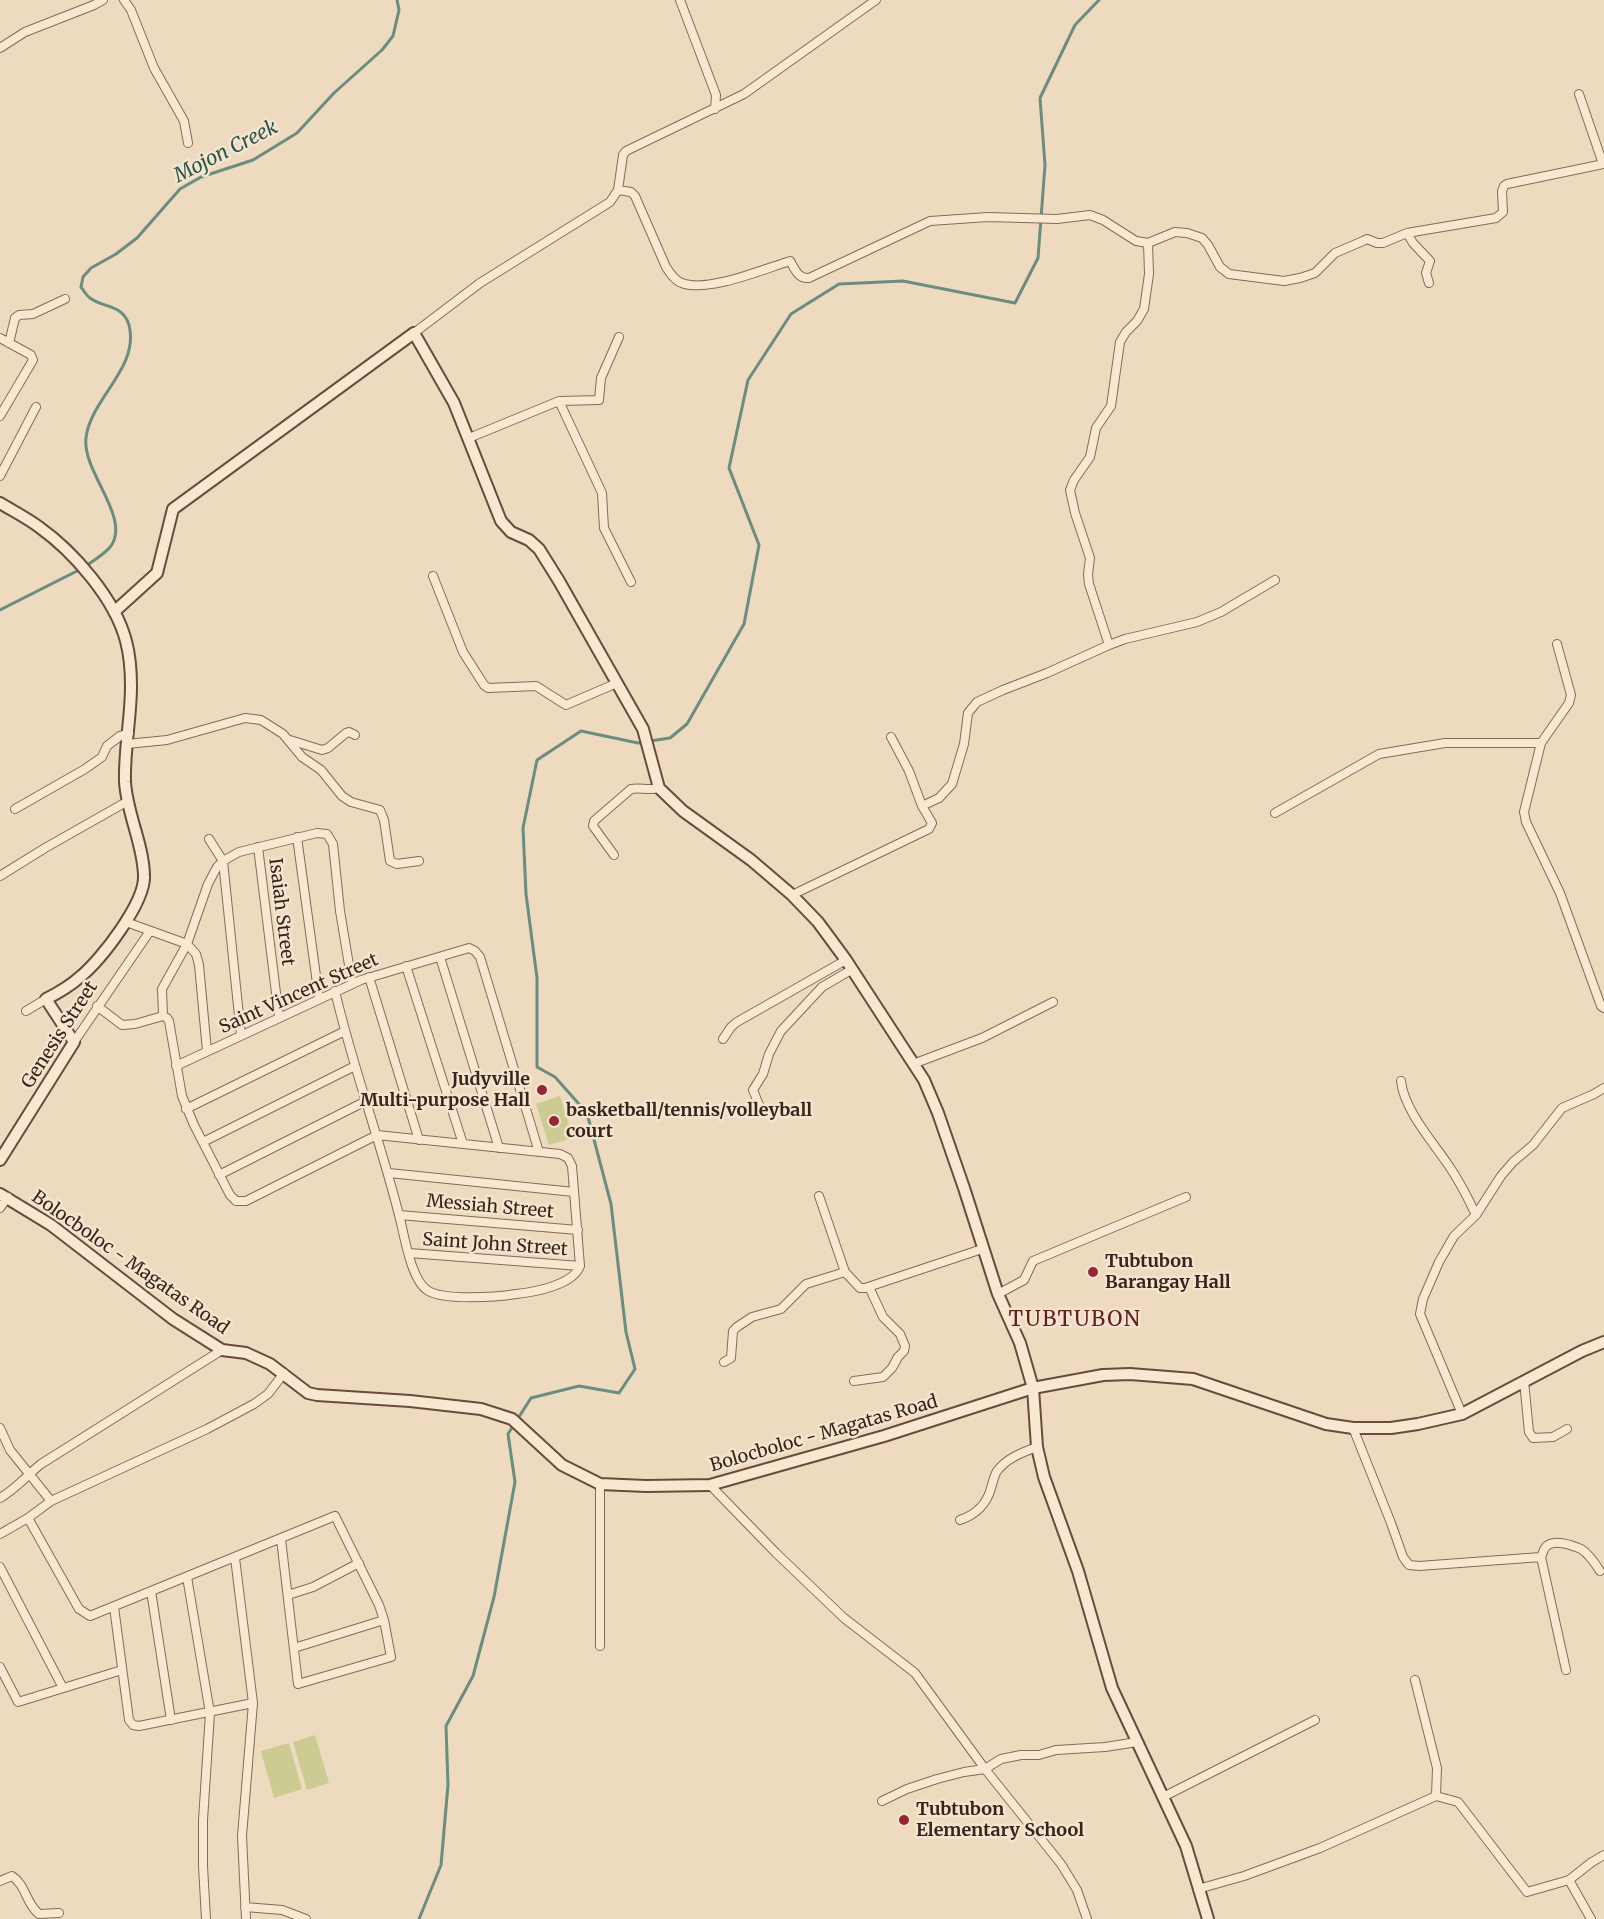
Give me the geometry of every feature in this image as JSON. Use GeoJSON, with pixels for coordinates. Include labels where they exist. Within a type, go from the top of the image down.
{"type":"FeatureCollection","features":[{"type":"Feature","properties":{"kind":"street"},"geometry":{"type":"LineString","coordinates":[[0,48],[25,32],[103,0]]}},
{"type":"Feature","properties":{"kind":"street"},"geometry":{"type":"LineString","coordinates":[[124,0],[131,10],[154,68],[184,121],[188,143]]}},
{"type":"Feature","properties":{"kind":"street"},"geometry":{"type":"LineString","coordinates":[[680,0],[716,95],[715,109]]}},
{"type":"Feature","properties":{"kind":"street"},"geometry":{"type":"LineString","coordinates":[[114,612],[157,573],[173,509],[480,283],[606,206],[618,190],[623,155],[626,151],[744,94],[876,0]]}},
{"type":"Feature","properties":{"kind":"street"},"geometry":{"type":"LineString","coordinates":[[618,190],[631,192],[635,196],[666,267],[682,284],[710,286],[790,261],[803,279],[809,278],[930,220],[988,217],[1048,219],[1090,215],[1103,220],[1136,241],[1148,243],[1175,232],[1202,238],[1220,267],[1229,274],[1284,281],[1315,273],[1335,254],[1367,239],[1383,243],[1407,233],[1497,218],[1503,212],[1504,186],[1603,164],[1579,94]]}},
{"type":"Feature","properties":{"kind":"street"},"geometry":{"type":"LineString","coordinates":[[1407,233],[1430,261],[1426,273],[1429,283]]}},
{"type":"Feature","properties":{"kind":"street"},"geometry":{"type":"LineString","coordinates":[[1109,645],[1089,584],[1089,558],[1070,490],[1090,457],[1096,428],[1111,406],[1120,342],[1144,309],[1149,274],[1148,243]]}},
{"type":"Feature","properties":{"kind":"street"},"geometry":{"type":"LineString","coordinates":[[9,344],[15,318],[19,315],[33,314],[65,299]]}},
{"type":"Feature","properties":{"kind":"street"},"geometry":{"type":"LineString","coordinates":[[414,333],[454,403],[501,521],[511,532],[529,540],[539,549],[644,729],[659,788],[682,811],[751,861],[792,895],[818,922],[924,1080],[964,1188],[998,1294],[1016,1333],[1033,1388],[1037,1446],[1044,1477],[1078,1571],[1112,1688],[1186,1846],[1208,1919]]}},
{"type":"Feature","properties":{"kind":"street"},"geometry":{"type":"LineString","coordinates":[[469,438],[560,401],[599,400],[601,378],[619,337]]}},
{"type":"Feature","properties":{"kind":"street"},"geometry":{"type":"LineString","coordinates":[[0,338],[31,355],[33,360],[0,416]]}},
{"type":"Feature","properties":{"kind":"street"},"geometry":{"type":"LineString","coordinates":[[560,401],[602,493],[604,528],[631,582]]}},
{"type":"Feature","properties":{"kind":"street"},"geometry":{"type":"LineString","coordinates":[[0,476],[36,407]]}},
{"type":"Feature","properties":{"kind":"street"},"geometry":{"type":"LineString","coordinates":[[0,503],[39,527],[70,554],[87,573],[114,612],[125,639],[129,656],[131,686],[125,770],[128,801],[144,874],[142,892],[126,922],[80,977],[26,1011]]}},
{"type":"Feature","properties":{"kind":"street"},"geometry":{"type":"LineString","coordinates":[[433,576],[463,652],[488,688],[536,686],[566,705],[617,683]]}},
{"type":"Feature","properties":{"kind":"street"},"geometry":{"type":"LineString","coordinates":[[922,806],[939,798],[952,784],[964,744],[968,713],[977,702],[1125,639],[1197,622],[1221,612],[1275,580]]}},
{"type":"Feature","properties":{"kind":"street"},"geometry":{"type":"LineString","coordinates":[[1557,644],[1571,695],[1569,703],[1541,743],[1524,812],[1526,822],[1560,893],[1601,1006],[1604,1008]]}},
{"type":"Feature","properties":{"kind":"street"},"geometry":{"type":"LineString","coordinates":[[15,809],[85,769],[102,757],[108,746],[120,736],[167,740],[245,718],[261,720],[283,734],[302,757],[321,770],[342,796],[351,802],[380,810],[384,820],[390,861],[397,864],[419,861]]}},
{"type":"Feature","properties":{"kind":"street"},"geometry":{"type":"LineString","coordinates":[[289,740],[322,750],[328,748],[346,733],[355,735]]}},
{"type":"Feature","properties":{"kind":"street"},"geometry":{"type":"LineString","coordinates":[[792,895],[928,829],[932,823],[891,737]]}},
{"type":"Feature","properties":{"kind":"street"},"geometry":{"type":"LineString","coordinates":[[1275,813],[1379,754],[1445,742],[1541,743]]}},
{"type":"Feature","properties":{"kind":"street"},"geometry":{"type":"LineString","coordinates":[[614,855],[593,826],[594,821],[631,789],[659,788]]}},
{"type":"Feature","properties":{"kind":"street"},"geometry":{"type":"LineString","coordinates":[[0,876],[128,801]]}},
{"type":"Feature","properties":{"kind":"street"},"geometry":{"type":"LineString","coordinates":[[163,1016],[162,989],[188,944],[208,884],[217,867],[239,852],[297,837],[322,833],[330,838],[333,844],[340,911],[352,983]]}},
{"type":"Feature","properties":{"kind":"street"},"geometry":{"type":"LineString","coordinates":[[297,837],[319,998]]}},
{"type":"Feature","properties":{"kind":"street"},"geometry":{"type":"LineString","coordinates":[[209,839],[223,861],[241,1035]]}},
{"type":"Feature","properties":{"kind":"street","name":"Isaiah Street"},"geometry":{"type":"LineString","coordinates":[[258,847],[279,1017]]}},
{"type":"Feature","properties":{"kind":"street"},"geometry":{"type":"LineString","coordinates":[[126,922],[188,944],[193,949],[198,958],[207,1051]]}},
{"type":"Feature","properties":{"kind":"street","name":"Genesis Street"},"geometry":{"type":"LineString","coordinates":[[0,1160],[97,1006],[150,931]]}},
{"type":"Feature","properties":{"kind":"street","name":"Saint Vincent Street"},"geometry":{"type":"LineString","coordinates":[[176,1066],[352,983],[469,948],[480,957],[539,1152]]}},
{"type":"Feature","properties":{"kind":"street"},"geometry":{"type":"LineString","coordinates":[[440,957],[499,1148]]}},
{"type":"Feature","properties":{"kind":"street"},"geometry":{"type":"LineString","coordinates":[[723,1039],[737,1022],[849,965]]}},
{"type":"Feature","properties":{"kind":"street"},"geometry":{"type":"LineString","coordinates":[[761,1110],[753,1090],[763,1074],[771,1048],[781,1031],[822,987],[849,965]]}},
{"type":"Feature","properties":{"kind":"street"},"geometry":{"type":"LineString","coordinates":[[406,966],[463,1144]]}},
{"type":"Feature","properties":{"kind":"street"},"geometry":{"type":"LineString","coordinates":[[369,977],[419,1140]]}},
{"type":"Feature","properties":{"kind":"street"},"geometry":{"type":"LineString","coordinates":[[97,1006],[122,1025],[135,1024],[163,1016],[167,1018],[186,1109],[233,1199],[241,1203],[246,1202],[377,1135],[560,1154],[568,1158],[572,1166],[580,1266],[574,1276],[546,1288],[497,1297],[470,1297],[428,1291],[423,1287],[417,1278],[409,1253],[389,1173],[377,1135],[366,1101],[355,1066],[335,991]]}},
{"type":"Feature","properties":{"kind":"street"},"geometry":{"type":"LineString","coordinates":[[46,999],[74,1042]]}},
{"type":"Feature","properties":{"kind":"street"},"geometry":{"type":"LineString","coordinates":[[913,1064],[982,1038],[1053,1002]]}},
{"type":"Feature","properties":{"kind":"street"},"geometry":{"type":"LineString","coordinates":[[186,1109],[345,1031]]}},
{"type":"Feature","properties":{"kind":"street"},"geometry":{"type":"LineString","coordinates":[[203,1142],[355,1066]]}},
{"type":"Feature","properties":{"kind":"street"},"geometry":{"type":"LineString","coordinates":[[1401,1081],[1409,1106],[1460,1182],[1476,1215]]}},
{"type":"Feature","properties":{"kind":"street"},"geometry":{"type":"LineString","coordinates":[[1462,1414],[1420,1314],[1423,1299],[1439,1262],[1454,1236],[1476,1215],[1501,1176],[1533,1145],[1562,1108],[1604,1088]]}},
{"type":"Feature","properties":{"kind":"street"},"geometry":{"type":"LineString","coordinates":[[219,1175],[366,1101]]}},
{"type":"Feature","properties":{"kind":"street"},"geometry":{"type":"LineString","coordinates":[[389,1173],[574,1192]]}},
{"type":"Feature","properties":{"kind":"street"},"geometry":{"type":"LineString","coordinates":[[0,1208],[4,1196]]}},
{"type":"Feature","properties":{"kind":"street","name":"Bolocboloc - Magatas Road"},"geometry":{"type":"LineString","coordinates":[[4,1196],[51,1225],[173,1319],[222,1350],[246,1353],[270,1364],[308,1392],[317,1395],[410,1401],[481,1409],[516,1423],[562,1465],[600,1484],[710,1485],[893,1433],[1033,1388],[1103,1375],[1130,1374],[1192,1379],[1326,1424],[1353,1428],[1391,1428],[1462,1414],[1604,1342]]}},
{"type":"Feature","properties":{"kind":"street"},"geometry":{"type":"LineString","coordinates":[[819,1196],[845,1272],[860,1288],[982,1249]]}},
{"type":"Feature","properties":{"kind":"street"},"geometry":{"type":"LineString","coordinates":[[998,1294],[1024,1280],[1033,1261],[1186,1197]]}},
{"type":"Feature","properties":{"kind":"street","name":"Messiah Street"},"geometry":{"type":"LineString","coordinates":[[399,1215],[578,1230]]}},
{"type":"Feature","properties":{"kind":"street","name":"Saint John Street"},"geometry":{"type":"LineString","coordinates":[[409,1253],[580,1266]]}},
{"type":"Feature","properties":{"kind":"street"},"geometry":{"type":"LineString","coordinates":[[724,1362],[731,1358],[734,1331],[737,1327],[752,1317],[781,1309],[806,1284],[845,1272]]}},
{"type":"Feature","properties":{"kind":"street"},"geometry":{"type":"LineString","coordinates":[[854,1381],[883,1377],[892,1368],[905,1346],[900,1334],[883,1317],[869,1287]]}},
{"type":"Feature","properties":{"kind":"street"},"geometry":{"type":"LineString","coordinates":[[0,1498],[15,1489],[40,1464],[222,1350]]}},
{"type":"Feature","properties":{"kind":"street"},"geometry":{"type":"LineString","coordinates":[[0,1534],[51,1502],[207,1430],[254,1404],[268,1394],[284,1373]]}},
{"type":"Feature","properties":{"kind":"street"},"geometry":{"type":"LineString","coordinates":[[1524,1381],[1529,1432],[1533,1438],[1553,1437],[1567,1429]]}},
{"type":"Feature","properties":{"kind":"street"},"geometry":{"type":"LineString","coordinates":[[0,1428],[10,1450],[51,1502]]}},
{"type":"Feature","properties":{"kind":"street"},"geometry":{"type":"LineString","coordinates":[[1353,1428],[1403,1557],[1409,1565],[1541,1557]]}},
{"type":"Feature","properties":{"kind":"street"},"geometry":{"type":"LineString","coordinates":[[960,1520],[977,1511],[989,1497],[996,1472],[1004,1464],[1037,1446]]}},
{"type":"Feature","properties":{"kind":"street"},"geometry":{"type":"LineString","coordinates":[[600,1484],[600,1646]]}},
{"type":"Feature","properties":{"kind":"street"},"geometry":{"type":"LineString","coordinates":[[710,1485],[844,1618],[915,1673],[986,1769],[1061,1864],[1077,1890],[1087,1919]]}},
{"type":"Feature","properties":{"kind":"street"},"geometry":{"type":"LineString","coordinates":[[28,1518],[82,1613],[94,1616],[335,1516],[373,1591],[384,1620],[391,1657],[298,1684],[281,1539]]}},
{"type":"Feature","properties":{"kind":"street"},"geometry":{"type":"LineString","coordinates":[[1566,1670],[1541,1557],[1546,1547],[1560,1542],[1581,1550],[1600,1570]]}},
{"type":"Feature","properties":{"kind":"street"},"geometry":{"type":"LineString","coordinates":[[235,1558],[253,1703],[242,1836],[246,1919]]}},
{"type":"Feature","properties":{"kind":"street"},"geometry":{"type":"LineString","coordinates":[[288,1595],[313,1587],[359,1563]]}},
{"type":"Feature","properties":{"kind":"street"},"geometry":{"type":"LineString","coordinates":[[0,1567],[63,1688]]}},
{"type":"Feature","properties":{"kind":"street"},"geometry":{"type":"LineString","coordinates":[[188,1577],[210,1713],[203,1820],[206,1919]]}},
{"type":"Feature","properties":{"kind":"street"},"geometry":{"type":"LineString","coordinates":[[151,1592],[171,1720]]}},
{"type":"Feature","properties":{"kind":"street"},"geometry":{"type":"LineString","coordinates":[[114,1607],[130,1723],[139,1726],[253,1703]]}},
{"type":"Feature","properties":{"kind":"street"},"geometry":{"type":"LineString","coordinates":[[294,1648],[384,1620]]}},
{"type":"Feature","properties":{"kind":"street"},"geometry":{"type":"LineString","coordinates":[[0,1667],[18,1702],[122,1670]]}},
{"type":"Feature","properties":{"kind":"street"},"geometry":{"type":"LineString","coordinates":[[1415,1680],[1437,1768],[1436,1796]]}},
{"type":"Feature","properties":{"kind":"street"},"geometry":{"type":"LineString","coordinates":[[1163,1797],[1315,1720]]}},
{"type":"Feature","properties":{"kind":"street"},"geometry":{"type":"LineString","coordinates":[[882,1801],[907,1789],[937,1779],[986,1769],[1001,1759],[1021,1755],[1039,1755],[1056,1750],[1105,1747],[1137,1742]]}},
{"type":"Feature","properties":{"kind":"street"},"geometry":{"type":"LineString","coordinates":[[1198,1889],[1244,1876],[1320,1848],[1436,1796],[1458,1803],[1462,1807],[1527,1892],[1569,1880],[1604,1855]]}},
{"type":"Feature","properties":{"kind":"street"},"geometry":{"type":"LineString","coordinates":[[0,1881],[12,1876],[17,1879],[39,1914],[59,1913]]}},
{"type":"Feature","properties":{"kind":"street"},"geometry":{"type":"LineString","coordinates":[[1569,1880],[1591,1919]]}},
{"type":"Feature","properties":{"kind":"street"},"geometry":{"type":"LineString","coordinates":[[245,1907],[282,1910],[306,1919]]}},
{"type":"Feature","properties":{"kind":"shaded area","name":"basketball/tennis/volleyball court"},"geometry":{"type":"Polygon","coordinates":[[[560,1096],[573,1138],[549,1145],[536,1104],[560,1096]]]}},
{"type":"Feature","properties":{"kind":"shaded area"},"geometry":{"type":"Polygon","coordinates":[[[315,1735],[329,1783],[307,1790],[293,1742],[315,1735]]]}},
{"type":"Feature","properties":{"kind":"shaded area"},"geometry":{"type":"Polygon","coordinates":[[[289,1743],[302,1789],[274,1798],[261,1751],[289,1743]]]}},
{"type":"Feature","properties":{"kind":"waterway","name":"Mojon Creek"},"geometry":{"type":"LineString","coordinates":[[86,566],[109,549],[116,534],[111,508],[91,465],[86,438],[89,424],[96,410],[121,369],[130,341],[126,318],[117,310],[89,297],[81,287],[83,277],[91,268],[116,254],[137,238],[180,189],[201,177],[253,160],[297,133],[334,93],[382,50],[393,36],[399,10],[397,0]]}},
{"type":"Feature","properties":{"kind":"waterway"},"geometry":{"type":"LineString","coordinates":[[650,741],[670,738],[687,724],[744,624],[759,545],[729,468],[748,380],[791,314],[839,284],[903,281],[1015,303],[1038,258],[1045,165],[1040,98],[1075,25],[1099,0]]}},
{"type":"Feature","properties":{"kind":"waterway","name":"Mojon Creek"},"geometry":{"type":"LineString","coordinates":[[0,610],[79,570]]}},
{"type":"Feature","properties":{"kind":"waterway"},"geometry":{"type":"LineString","coordinates":[[517,1420],[531,1398],[579,1386],[619,1393],[635,1369],[626,1332],[611,1204],[587,1113],[555,1077],[537,1067],[537,978],[526,894],[523,828],[537,760],[581,731],[638,743],[644,742]]}},
{"type":"Feature","properties":{"kind":"waterway"},"geometry":{"type":"LineString","coordinates":[[419,1919],[441,1865],[448,1785],[446,1726],[473,1676],[494,1597],[515,1482],[508,1434],[513,1426]]}},
{"type":"Feature","properties":{"kind":"place","name":"Judyville Multi-purpose Hall"},"geometry":{"type":"Point","coordinates":[542,1090]}},
{"type":"Feature","properties":{"kind":"place","name":"basketball/tennis/volleyball court"},"geometry":{"type":"Point","coordinates":[554,1121]}},
{"type":"Feature","properties":{"kind":"place","name":"Tubtubon Barangay Hall"},"geometry":{"type":"Point","coordinates":[1093,1272]}},
{"type":"Feature","properties":{"kind":"place","name":"Tubtubon Elementary School"},"geometry":{"type":"Point","coordinates":[904,1820]}},
{"type":"Feature","properties":{"kind":"district","name":"TUBTUBON"},"geometry":{"type":"Point","coordinates":[1075,1320]}}]}
